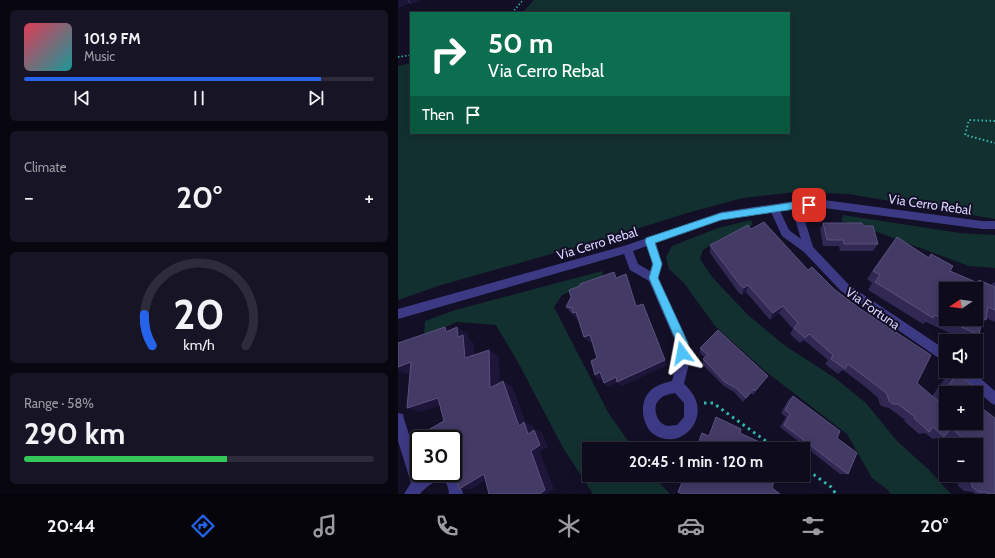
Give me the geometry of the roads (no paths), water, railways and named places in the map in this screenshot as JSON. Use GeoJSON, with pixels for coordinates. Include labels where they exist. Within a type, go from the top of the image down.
{"type":"FeatureCollection","features":[{"type":"Feature","properties":{"kind":"street","name":"Via Cerro Rebal"},"geometry":{"type":"LineString","coordinates":[[398,314],[627,249],[721,216],[774,208],[795,205],[824,204],[982,225],[995,225]]}},
{"type":"Feature","properties":{"kind":"street"},"geometry":{"type":"LineString","coordinates":[[795,205],[804,231],[808,250]]}},
{"type":"Feature","properties":{"kind":"street","name":"Via Fortuna"},"geometry":{"type":"LineString","coordinates":[[774,208],[785,233],[808,250],[845,288],[939,352]]}},
{"type":"Feature","properties":{"kind":"street"},"geometry":{"type":"LineString","coordinates":[[650,241],[658,264],[653,278]]}},
{"type":"Feature","properties":{"kind":"street"},"geometry":{"type":"LineString","coordinates":[[627,249],[634,267],[653,278],[682,343],[683,363],[677,386]]}},
{"type":"Feature","properties":{"kind":"street"},"geometry":{"type":"LineString","coordinates":[[971,378],[995,398]]}},
{"type":"Feature","properties":{"kind":"street"},"geometry":{"type":"LineString","coordinates":[[677,386],[689,398],[692,407],[691,416],[687,424],[680,431],[672,433],[664,432],[656,428],[651,421],[649,412],[650,403],[654,395],[661,389],[677,386]]}},
{"type":"Feature","properties":{"kind":"street"},"geometry":{"type":"LineString","coordinates":[[398,419],[415,489],[428,477],[438,474],[446,475],[453,480],[456,488],[456,494]]}}]}
